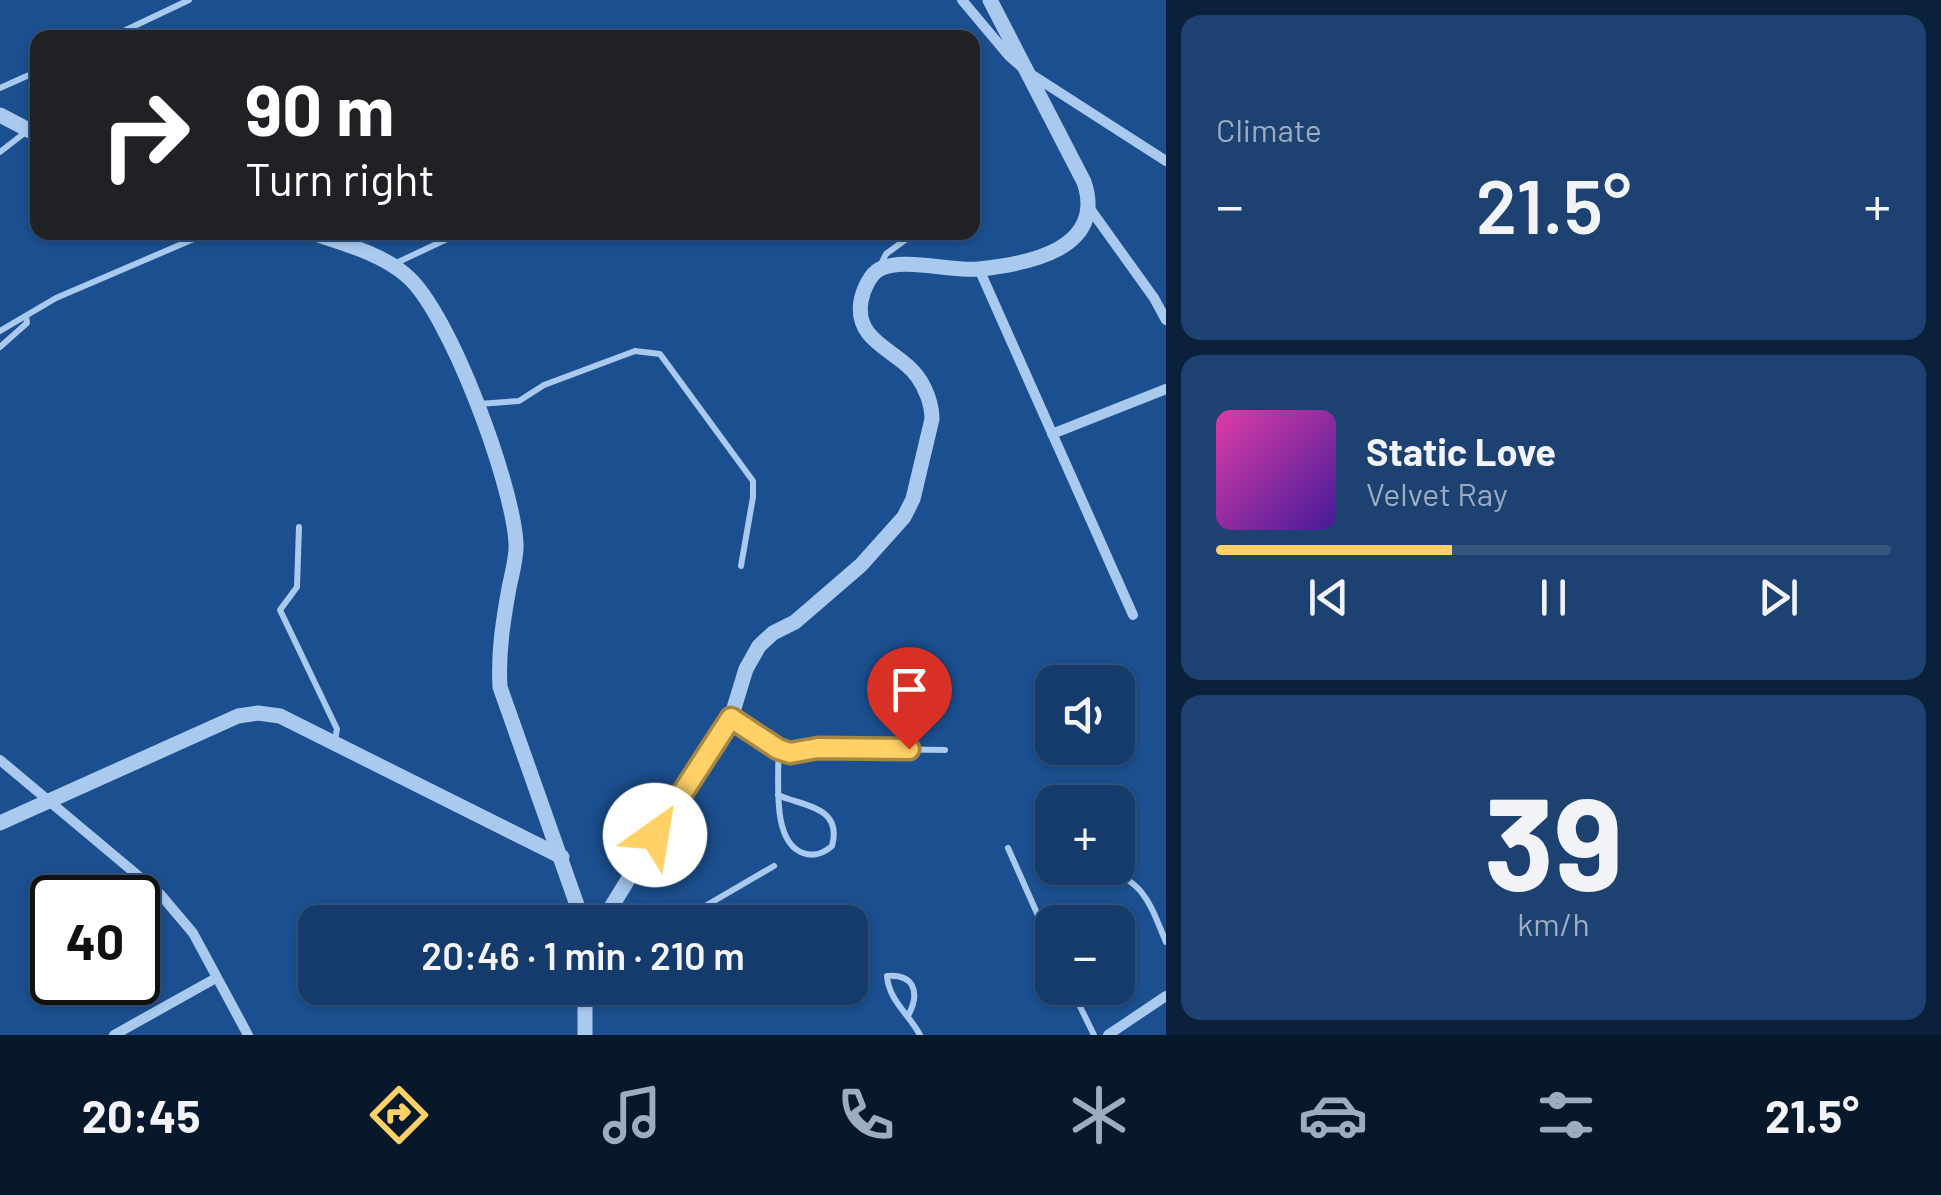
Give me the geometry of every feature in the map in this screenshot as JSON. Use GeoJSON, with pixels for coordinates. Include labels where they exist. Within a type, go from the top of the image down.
{"type":"FeatureCollection","features":[{"type":"Feature","properties":{"kind":"street"},"geometry":{"type":"LineString","coordinates":[[962,0],[1008,56],[1166,161]]}},
{"type":"Feature","properties":{"kind":"street"},"geometry":{"type":"LineString","coordinates":[[990,0],[1084,182],[1088,206],[1166,320]]}},
{"type":"Feature","properties":{"kind":"street"},"geometry":{"type":"LineString","coordinates":[[0,115],[30,131]]}},
{"type":"Feature","properties":{"kind":"street"},"geometry":{"type":"LineString","coordinates":[[613,905],[731,718],[746,669],[758,646],[795,622],[860,564],[892,532],[913,499],[932,407],[916,375],[875,343],[864,326],[860,304],[866,284],[878,269],[894,266],[979,269],[1062,248],[1080,230],[1088,206]]}},
{"type":"Feature","properties":{"kind":"street"},"geometry":{"type":"LineString","coordinates":[[330,240],[393,264],[411,279],[428,300],[477,404],[508,489],[516,546],[498,654],[500,687],[578,905]]}},
{"type":"Feature","properties":{"kind":"street"},"geometry":{"type":"LineString","coordinates":[[979,269],[1133,615]]}},
{"type":"Feature","properties":{"kind":"street"},"geometry":{"type":"LineString","coordinates":[[1052,434],[1166,389]]}},
{"type":"Feature","properties":{"kind":"street"},"geometry":{"type":"LineString","coordinates":[[0,824],[238,716],[258,713],[280,716],[562,856]]}},
{"type":"Feature","properties":{"kind":"street"},"geometry":{"type":"LineString","coordinates":[[0,760],[160,894],[193,933],[248,1035]]}},
{"type":"Feature","properties":{"kind":"street"},"geometry":{"type":"LineString","coordinates":[[114,1035],[216,978]]}},
{"type":"Feature","properties":{"kind":"street"},"geometry":{"type":"LineString","coordinates":[[1108,1035],[1166,996]]}},
{"type":"Feature","properties":{"kind":"street"},"geometry":{"type":"LineString","coordinates":[[585,1005],[585,1035]]}},
{"type":"Feature","properties":{"kind":"lane"},"geometry":{"type":"LineString","coordinates":[[126,30],[189,0]]}},
{"type":"Feature","properties":{"kind":"lane"},"geometry":{"type":"LineString","coordinates":[[0,88],[30,75]]}},
{"type":"Feature","properties":{"kind":"lane"},"geometry":{"type":"LineString","coordinates":[[0,152],[30,135]]}},
{"type":"Feature","properties":{"kind":"lane"},"geometry":{"type":"LineString","coordinates":[[0,331],[56,298],[191,240]]}},
{"type":"Feature","properties":{"kind":"lane"},"geometry":{"type":"LineString","coordinates":[[393,264],[445,240]]}},
{"type":"Feature","properties":{"kind":"lane"},"geometry":{"type":"LineString","coordinates":[[878,269],[886,254],[905,240]]}},
{"type":"Feature","properties":{"kind":"lane"},"geometry":{"type":"LineString","coordinates":[[0,347],[27,324],[26,316]]}},
{"type":"Feature","properties":{"kind":"lane"},"geometry":{"type":"LineString","coordinates":[[477,404],[519,401],[544,385],[636,351],[660,354],[753,482],[741,566]]}},
{"type":"Feature","properties":{"kind":"lane"},"geometry":{"type":"LineString","coordinates":[[299,526],[297,587],[280,610],[337,729],[334,742]]}},
{"type":"Feature","properties":{"kind":"lane"},"geometry":{"type":"LineString","coordinates":[[731,718],[790,753],[818,748],[946,750]]}},
{"type":"Feature","properties":{"kind":"lane"},"geometry":{"type":"LineString","coordinates":[[778,749],[778,795],[782,830],[790,843],[808,854],[832,846],[834,832],[825,814],[809,803],[778,795]]}},
{"type":"Feature","properties":{"kind":"lane"},"geometry":{"type":"LineString","coordinates":[[1008,848],[1035,908]]}},
{"type":"Feature","properties":{"kind":"lane"},"geometry":{"type":"LineString","coordinates":[[707,905],[774,866]]}},
{"type":"Feature","properties":{"kind":"lane"},"geometry":{"type":"LineString","coordinates":[[1135,884],[1148,900],[1166,942]]}},
{"type":"Feature","properties":{"kind":"lane"},"geometry":{"type":"LineString","coordinates":[[909,1014],[915,996],[909,980],[887,976],[895,1000],[909,1014],[920,1035]]}},
{"type":"Feature","properties":{"kind":"lane"},"geometry":{"type":"LineString","coordinates":[[1080,1005],[1094,1035]]}},
{"type":"Feature","properties":{"kind":"route"},"geometry":{"type":"LineString","coordinates":[[655,835],[731,718],[790,753],[818,748],[909,749]]}}]}
